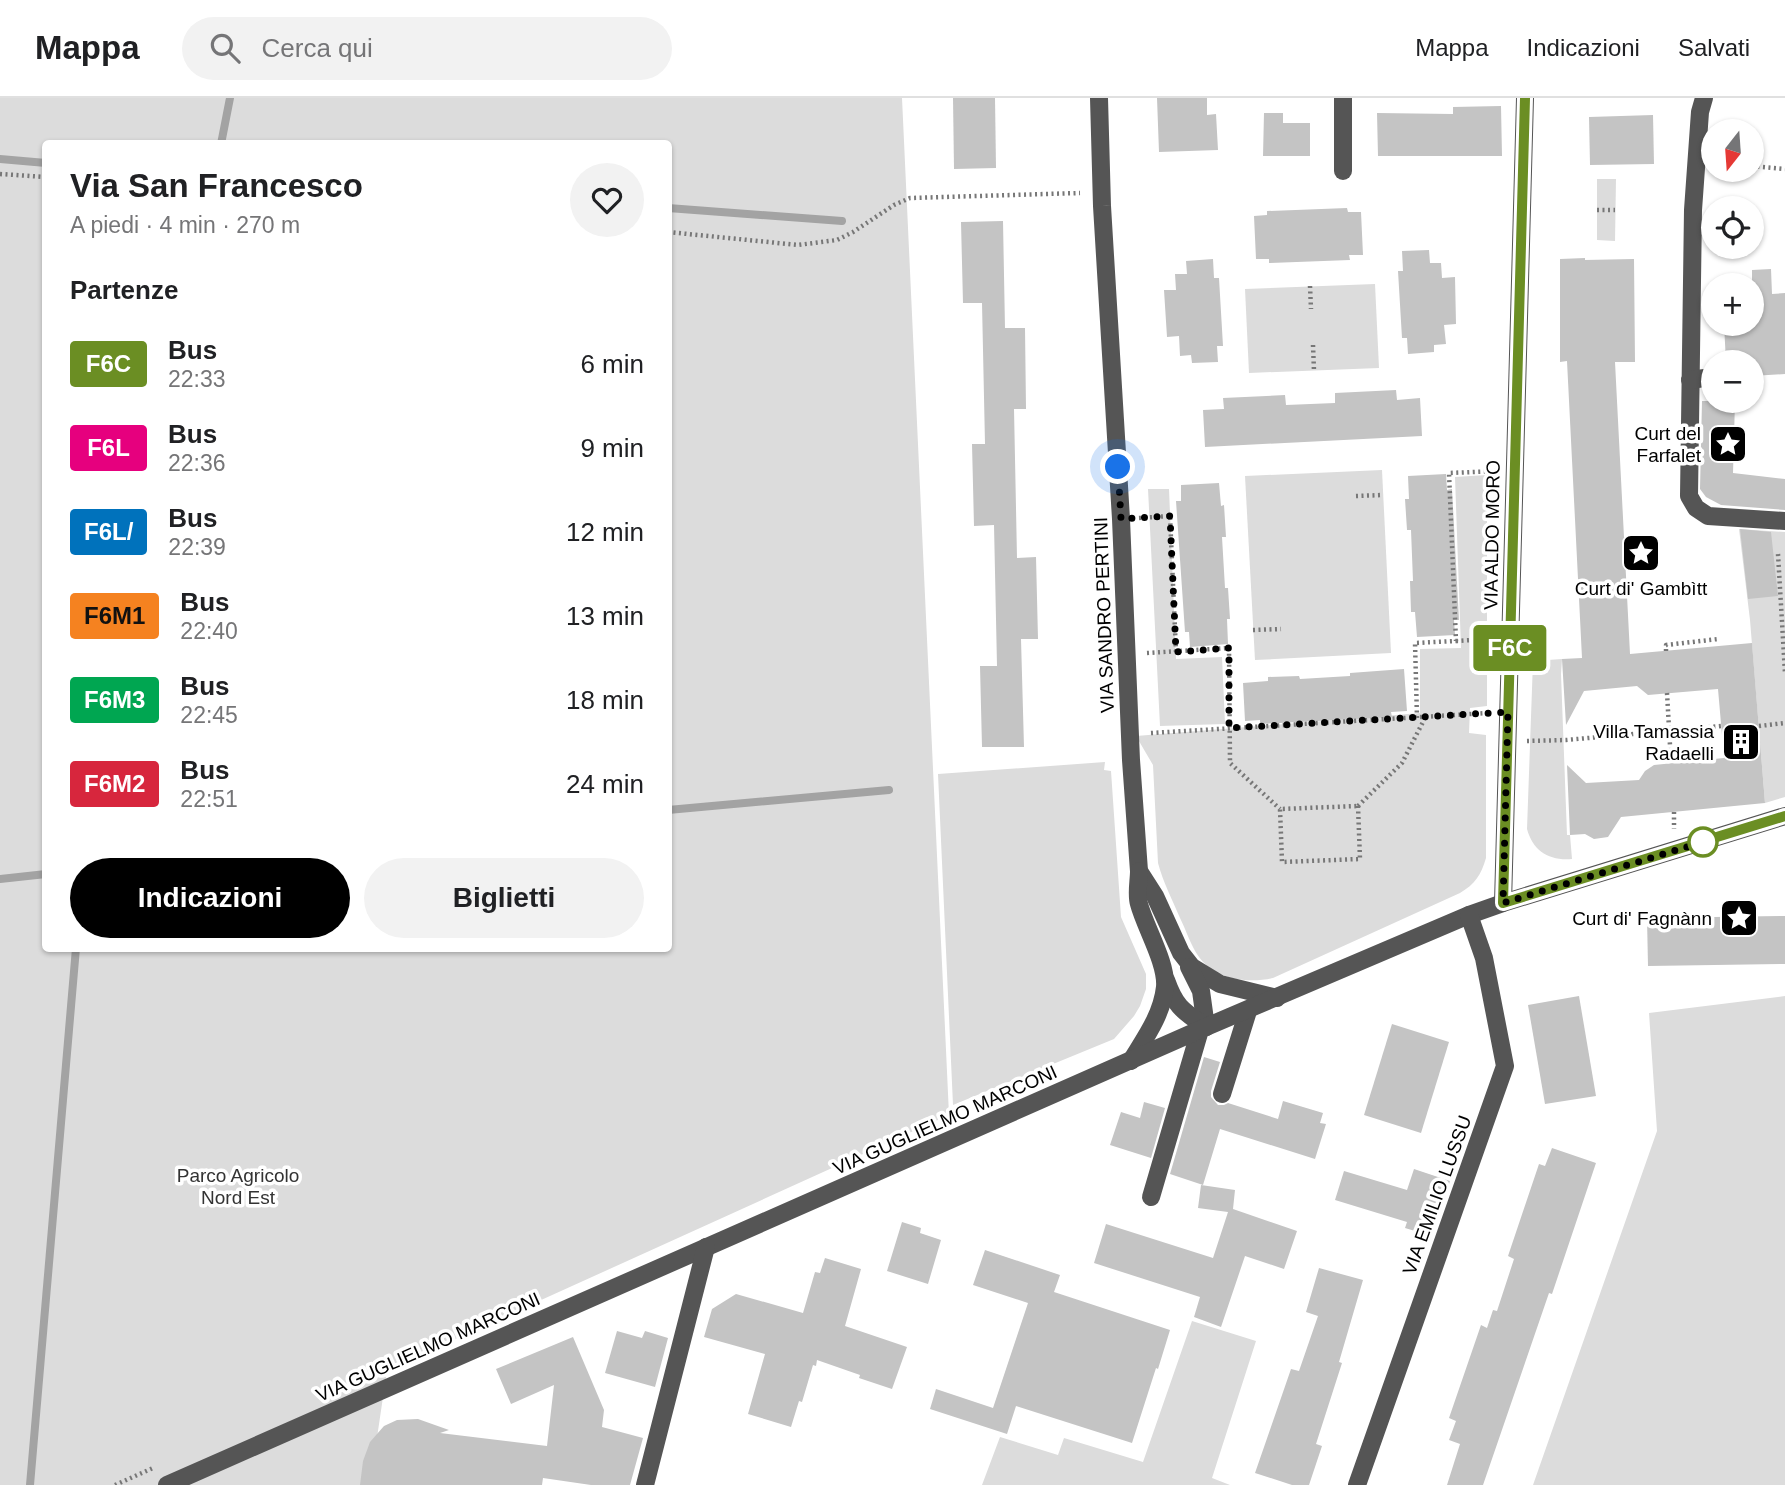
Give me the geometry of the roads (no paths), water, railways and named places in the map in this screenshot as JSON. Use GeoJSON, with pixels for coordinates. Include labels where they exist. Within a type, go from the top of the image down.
{"type":"FeatureCollection","features":[{"type":"Feature","properties":{"kind":"street","name":"VIA SANDRO PERTINI"},"geometry":{"type":"LineString","coordinates":[[1099,98],[1139,871],[1155,896],[1201,991],[1203,1029]]}},
{"type":"Feature","properties":{"kind":"street"},"geometry":{"type":"LineString","coordinates":[[1343,98],[1343,171]]}},
{"type":"Feature","properties":{"kind":"street","name":"VIA ALDO MORO"},"geometry":{"type":"LineString","coordinates":[[1503,903],[1525,98]]}},
{"type":"Feature","properties":{"kind":"street"},"geometry":{"type":"LineString","coordinates":[[1704,98],[1700,112],[1693,210],[1688,491],[1693,504],[1703,514],[1712,517],[1785,521]]}},
{"type":"Feature","properties":{"kind":"street"},"geometry":{"type":"LineString","coordinates":[[1690,380],[1701,378]]}},
{"type":"Feature","properties":{"kind":"street","name":"VIA GUGLIELMO MARCONI"},"geometry":{"type":"LineString","coordinates":[[167,1485],[1203,1029],[1469,915],[1785,816]]}},
{"type":"Feature","properties":{"kind":"street"},"geometry":{"type":"LineString","coordinates":[[1139,871],[1139,904],[1175,1002],[1203,1029],[1151,1197]]}},
{"type":"Feature","properties":{"kind":"street","name":"VIA EMILIO LUSSU"},"geometry":{"type":"LineString","coordinates":[[1357,1485],[1505,1066],[1484,958],[1469,915]]}},
{"type":"Feature","properties":{"kind":"street","name":"VIA SANDRO PERTINI"},"geometry":{"type":"LineString","coordinates":[[1181,953],[1192,967],[1215,981],[1277,998]]}},
{"type":"Feature","properties":{"kind":"street"},"geometry":{"type":"LineString","coordinates":[[1130,1061],[1159,1011],[1165,985],[1162,967]]}},
{"type":"Feature","properties":{"kind":"street"},"geometry":{"type":"LineString","coordinates":[[1222,1094],[1248,1011]]}},
{"type":"Feature","properties":{"kind":"street"},"geometry":{"type":"LineString","coordinates":[[645,1485],[706,1247]]}},
{"type":"Feature","properties":{"kind":"waterway"},"geometry":{"type":"LineString","coordinates":[[222,140],[230,98]]}},
{"type":"Feature","properties":{"kind":"waterway"},"geometry":{"type":"LineString","coordinates":[[0,159],[42,163]]}},
{"type":"Feature","properties":{"kind":"waterway"},"geometry":{"type":"LineString","coordinates":[[672,208],[842,221]]}},
{"type":"Feature","properties":{"kind":"waterway"},"geometry":{"type":"LineString","coordinates":[[672,810],[889,790]]}},
{"type":"Feature","properties":{"kind":"waterway"},"geometry":{"type":"LineString","coordinates":[[0,879],[42,874]]}},
{"type":"Feature","properties":{"kind":"waterway"},"geometry":{"type":"LineString","coordinates":[[30,1485],[76,952]]}},
{"type":"Feature","properties":{"kind":"place","name":"Curt del Farfalet"},"geometry":{"type":"Point","coordinates":[1728,444]}},
{"type":"Feature","properties":{"kind":"place","name":"Curt di' Gambìtt"},"geometry":{"type":"Point","coordinates":[1641,553]}},
{"type":"Feature","properties":{"kind":"place","name":"Villa Tamassia Radaelli"},"geometry":{"type":"Point","coordinates":[1741,742]}},
{"type":"Feature","properties":{"kind":"place","name":"Curt di' Fagnànn"},"geometry":{"type":"Point","coordinates":[1739,918]}},
{"type":"Feature","properties":{"kind":"park label","name":"Parco Agricolo Nord Est"},"geometry":{"type":"Point","coordinates":[238,1186]}}]}
